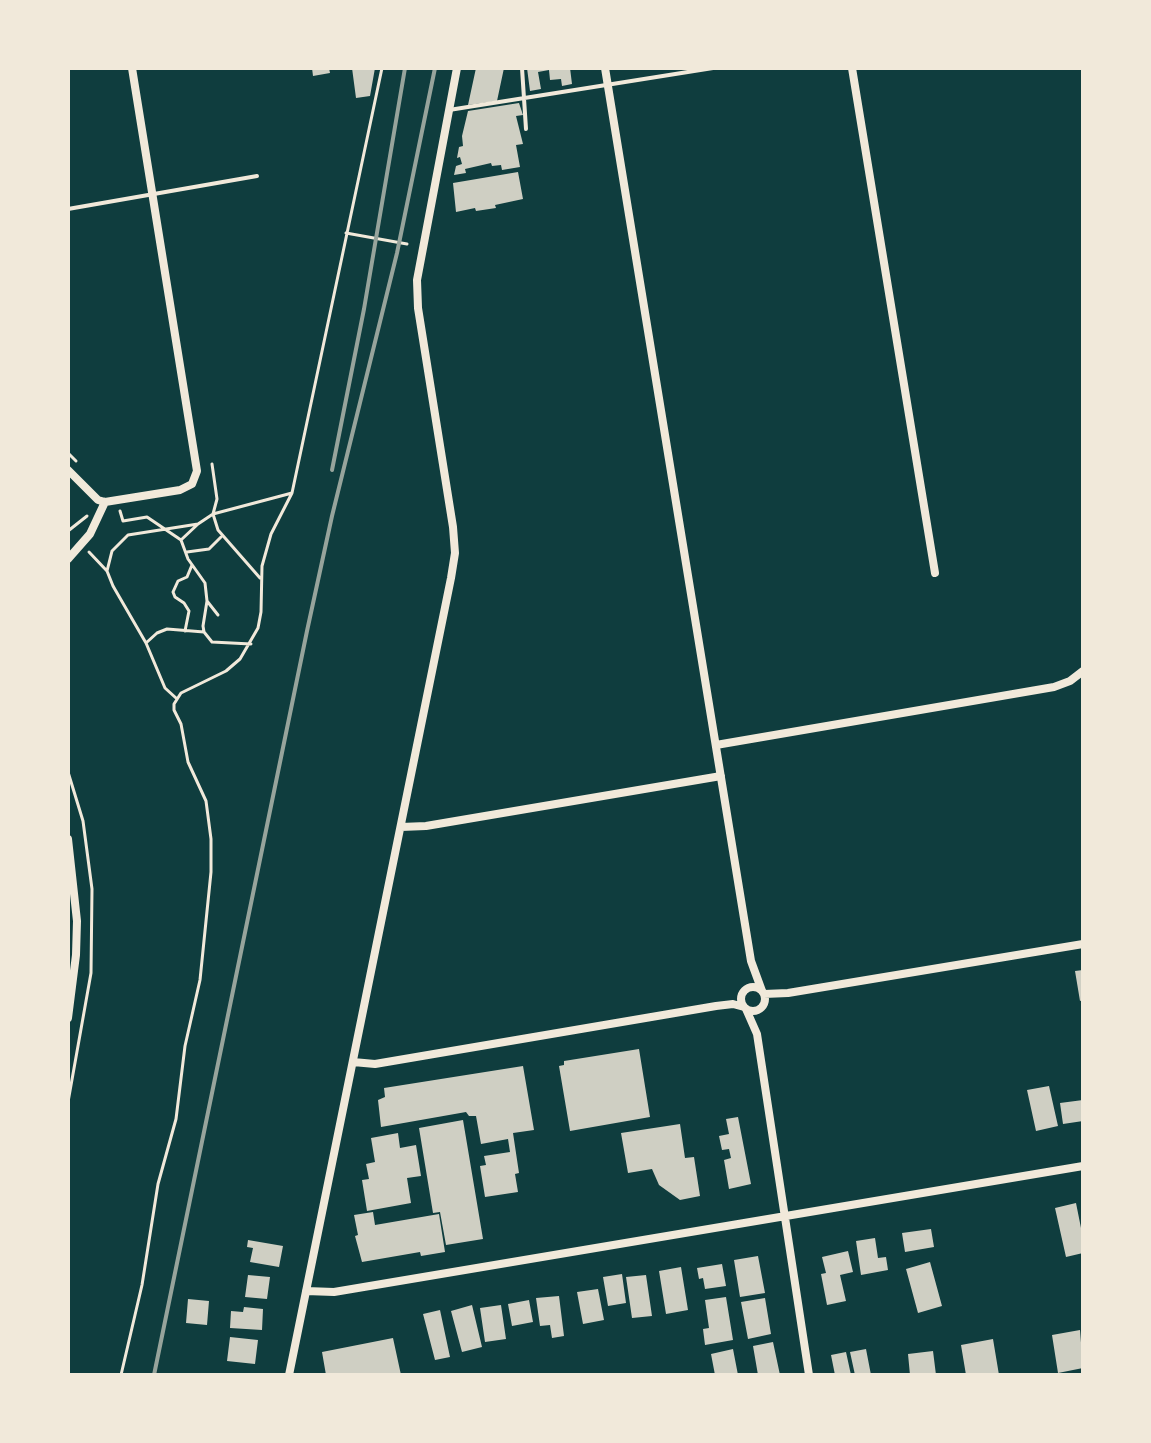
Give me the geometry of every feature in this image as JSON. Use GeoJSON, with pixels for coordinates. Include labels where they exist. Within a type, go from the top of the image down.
{"type":"FeatureCollection","features":[{"type":"Feature","properties":{"kind":"street"},"geometry":{"type":"LineString","coordinates":[[68,470],[98,500],[105,502],[180,490],[192,484],[197,471],[132,68]]}},
{"type":"Feature","properties":{"kind":"street"},"geometry":{"type":"LineString","coordinates":[[289,1375],[455,553],[418,308],[417,280],[457,68]]}},
{"type":"Feature","properties":{"kind":"street"},"geometry":{"type":"LineString","coordinates":[[605,68],[751,961],[763,992],[757,1034],[809,1375]]}},
{"type":"Feature","properties":{"kind":"street"},"geometry":{"type":"LineString","coordinates":[[852,68],[935,573]]}},
{"type":"Feature","properties":{"kind":"street"},"geometry":{"type":"LineString","coordinates":[[68,559],[90,534],[105,502]]}},
{"type":"Feature","properties":{"kind":"street"},"geometry":{"type":"LineString","coordinates":[[716,745],[1054,687],[1070,681],[1083,671]]}},
{"type":"Feature","properties":{"kind":"street"},"geometry":{"type":"LineString","coordinates":[[401,827],[426,826],[721,776]]}},
{"type":"Feature","properties":{"kind":"street"},"geometry":{"type":"LineString","coordinates":[[68,839],[76,901],[77,939],[68,1018]]}},
{"type":"Feature","properties":{"kind":"street"},"geometry":{"type":"LineString","coordinates":[[716,1006],[753,988],[763,992],[788,993],[1083,944]]}},
{"type":"Feature","properties":{"kind":"street"},"geometry":{"type":"LineString","coordinates":[[751,961],[750,979],[743,994],[745,1008],[757,1034]]}},
{"type":"Feature","properties":{"kind":"street"},"geometry":{"type":"LineString","coordinates":[[353,1062],[375,1064],[716,1006],[733,1004],[756,1011],[788,993]]}},
{"type":"Feature","properties":{"kind":"street"},"geometry":{"type":"LineString","coordinates":[[306,1291],[334,1292],[1083,1166]]}},
{"type":"Feature","properties":{"kind":"lane"},"geometry":{"type":"LineString","coordinates":[[522,68],[526,129]]}},
{"type":"Feature","properties":{"kind":"lane"},"geometry":{"type":"LineString","coordinates":[[447,111],[713,68]]}},
{"type":"Feature","properties":{"kind":"lane"},"geometry":{"type":"LineString","coordinates":[[68,209],[257,176]]}},
{"type":"Feature","properties":{"kind":"path"},"geometry":{"type":"LineString","coordinates":[[121,1375],[140,1297],[158,1184],[176,1119],[185,1046],[200,980],[211,872],[206,801],[188,762],[181,724],[174,710],[176,698],[185,690],[226,671],[251,644],[261,612],[260,578],[271,534],[292,493],[382,68]]}},
{"type":"Feature","properties":{"kind":"path"},"geometry":{"type":"LineString","coordinates":[[346,233],[407,244]]}},
{"type":"Feature","properties":{"kind":"path"},"geometry":{"type":"LineString","coordinates":[[212,464],[217,499],[213,514],[221,537],[236,549],[260,578]]}},
{"type":"Feature","properties":{"kind":"path"},"geometry":{"type":"LineString","coordinates":[[181,540],[213,514],[292,493]]}},
{"type":"Feature","properties":{"kind":"path"},"geometry":{"type":"LineString","coordinates":[[145,507],[147,517]]}},
{"type":"Feature","properties":{"kind":"path"},"geometry":{"type":"LineString","coordinates":[[120,511],[123,521],[147,517],[181,540],[192,565],[205,583],[204,632],[212,642],[251,644]]}},
{"type":"Feature","properties":{"kind":"path"},"geometry":{"type":"LineString","coordinates":[[107,571],[112,551],[128,535],[198,524]]}},
{"type":"Feature","properties":{"kind":"path"},"geometry":{"type":"LineString","coordinates":[[186,552],[209,549],[221,537]]}},
{"type":"Feature","properties":{"kind":"path"},"geometry":{"type":"LineString","coordinates":[[86,548],[107,571],[146,643],[165,688],[176,698]]}},
{"type":"Feature","properties":{"kind":"path"},"geometry":{"type":"LineString","coordinates":[[185,631],[189,611],[175,597],[173,588],[178,581],[187,577],[192,565]]}},
{"type":"Feature","properties":{"kind":"path"},"geometry":{"type":"LineString","coordinates":[[207,601],[218,615]]}},
{"type":"Feature","properties":{"kind":"path"},"geometry":{"type":"LineString","coordinates":[[146,643],[161,630],[204,632]]}},
{"type":"Feature","properties":{"kind":"building"},"geometry":{"type":"Polygon","coordinates":[[[312,68],[329,68],[330,73],[313,76],[312,68]]]}},
{"type":"Feature","properties":{"kind":"building"},"geometry":{"type":"Polygon","coordinates":[[[352,68],[375,68],[370,96],[356,98],[352,68]]]}},
{"type":"Feature","properties":{"kind":"building"},"geometry":{"type":"Polygon","coordinates":[[[476,68],[504,68],[497,101],[468,105],[476,68]]]}},
{"type":"Feature","properties":{"kind":"building"},"geometry":{"type":"Polygon","coordinates":[[[527,68],[570,68],[572,84],[562,86],[561,79],[550,80],[549,70],[538,72],[541,89],[530,91],[527,68]]]}},
{"type":"Feature","properties":{"kind":"building"},"geometry":{"type":"Polygon","coordinates":[[[519,103],[523,115],[516,116],[523,144],[516,145],[520,167],[502,170],[501,165],[492,166],[491,163],[454,175],[456,166],[462,164],[460,157],[457,158],[459,147],[463,146],[462,136],[468,111],[519,103]]]}},
{"type":"Feature","properties":{"kind":"building"},"geometry":{"type":"Polygon","coordinates":[[[518,172],[523,199],[495,205],[496,208],[456,212],[453,183],[518,172]]]}},
{"type":"Feature","properties":{"kind":"building"},"geometry":{"type":"Polygon","coordinates":[[[1083,970],[1083,1000],[1080,1001],[1075,971],[1083,970]]]}},
{"type":"Feature","properties":{"kind":"building"},"geometry":{"type":"Polygon","coordinates":[[[639,1049],[650,1117],[570,1131],[559,1066],[564,1065],[564,1061],[639,1049]]]}},
{"type":"Feature","properties":{"kind":"building"},"geometry":{"type":"Polygon","coordinates":[[[523,1066],[534,1130],[513,1133],[519,1173],[515,1174],[518,1192],[485,1197],[480,1166],[486,1165],[484,1156],[510,1152],[508,1139],[481,1144],[476,1116],[469,1116],[466,1112],[381,1127],[378,1100],[385,1097],[384,1088],[523,1066]]]}},
{"type":"Feature","properties":{"kind":"building"},"geometry":{"type":"Polygon","coordinates":[[[1049,1086],[1058,1126],[1036,1131],[1027,1090],[1049,1086]]]}},
{"type":"Feature","properties":{"kind":"building"},"geometry":{"type":"Polygon","coordinates":[[[1083,1100],[1083,1121],[1063,1124],[1060,1103],[1083,1100]]]}},
{"type":"Feature","properties":{"kind":"building"},"geometry":{"type":"Polygon","coordinates":[[[738,1117],[751,1184],[729,1189],[724,1160],[731,1158],[729,1149],[722,1150],[719,1136],[729,1134],[726,1119],[738,1117]]]}},
{"type":"Feature","properties":{"kind":"building"},"geometry":{"type":"Polygon","coordinates":[[[463,1120],[483,1239],[446,1245],[440,1212],[433,1213],[419,1128],[463,1120]]]}},
{"type":"Feature","properties":{"kind":"building"},"geometry":{"type":"Polygon","coordinates":[[[680,1124],[685,1158],[694,1157],[700,1196],[680,1200],[659,1185],[652,1169],[628,1173],[621,1133],[680,1124]]]}},
{"type":"Feature","properties":{"kind":"building"},"geometry":{"type":"Polygon","coordinates":[[[398,1133],[400,1148],[416,1145],[421,1176],[407,1178],[411,1203],[367,1211],[362,1180],[369,1179],[366,1164],[375,1162],[371,1138],[398,1133]]]}},
{"type":"Feature","properties":{"kind":"building"},"geometry":{"type":"Polygon","coordinates":[[[1076,1203],[1083,1253],[1066,1257],[1055,1208],[1076,1203]]]}},
{"type":"Feature","properties":{"kind":"building"},"geometry":{"type":"Polygon","coordinates":[[[373,1212],[375,1225],[439,1214],[445,1252],[421,1256],[420,1252],[362,1262],[355,1236],[358,1235],[354,1215],[373,1212]]]}},
{"type":"Feature","properties":{"kind":"building"},"geometry":{"type":"Polygon","coordinates":[[[931,1229],[934,1247],[905,1252],[902,1233],[931,1229]]]}},
{"type":"Feature","properties":{"kind":"building"},"geometry":{"type":"Polygon","coordinates":[[[875,1238],[878,1258],[886,1257],[888,1270],[861,1275],[856,1241],[875,1238]]]}},
{"type":"Feature","properties":{"kind":"building"},"geometry":{"type":"Polygon","coordinates":[[[248,1240],[283,1246],[279,1267],[250,1262],[253,1248],[247,1247],[248,1240]]]}},
{"type":"Feature","properties":{"kind":"building"},"geometry":{"type":"Polygon","coordinates":[[[848,1251],[853,1272],[840,1275],[846,1301],[827,1305],[821,1274],[826,1273],[822,1257],[848,1251]]]}},
{"type":"Feature","properties":{"kind":"building"},"geometry":{"type":"Polygon","coordinates":[[[758,1256],[765,1293],[740,1297],[734,1260],[758,1256]]]}},
{"type":"Feature","properties":{"kind":"building"},"geometry":{"type":"Polygon","coordinates":[[[930,1262],[942,1306],[918,1313],[906,1269],[930,1262]]]}},
{"type":"Feature","properties":{"kind":"building"},"geometry":{"type":"Polygon","coordinates":[[[722,1264],[726,1286],[705,1289],[697,1268],[722,1264]]]}},
{"type":"Feature","properties":{"kind":"building"},"geometry":{"type":"Polygon","coordinates":[[[681,1267],[688,1310],[666,1314],[659,1271],[681,1267]]]}},
{"type":"Feature","properties":{"kind":"building"},"geometry":{"type":"Polygon","coordinates":[[[622,1274],[626,1303],[608,1306],[603,1277],[622,1274]]]}},
{"type":"Feature","properties":{"kind":"building"},"geometry":{"type":"Polygon","coordinates":[[[248,1275],[270,1277],[267,1299],[245,1297],[248,1275]]]}},
{"type":"Feature","properties":{"kind":"building"},"geometry":{"type":"Polygon","coordinates":[[[646,1275],[652,1316],[632,1318],[626,1277],[646,1275]]]}},
{"type":"Feature","properties":{"kind":"building"},"geometry":{"type":"Polygon","coordinates":[[[598,1289],[604,1320],[583,1324],[577,1292],[598,1289]]]}},
{"type":"Feature","properties":{"kind":"building"},"geometry":{"type":"Polygon","coordinates":[[[559,1296],[564,1336],[552,1338],[550,1325],[540,1326],[536,1298],[559,1296]]]}},
{"type":"Feature","properties":{"kind":"building"},"geometry":{"type":"Polygon","coordinates":[[[726,1297],[733,1340],[705,1345],[703,1329],[709,1328],[705,1300],[726,1297]]]}},
{"type":"Feature","properties":{"kind":"building"},"geometry":{"type":"Polygon","coordinates":[[[765,1298],[771,1334],[748,1339],[741,1302],[765,1298]]]}},
{"type":"Feature","properties":{"kind":"building"},"geometry":{"type":"Polygon","coordinates":[[[188,1299],[209,1301],[207,1325],[186,1323],[188,1299]]]}},
{"type":"Feature","properties":{"kind":"building"},"geometry":{"type":"Polygon","coordinates":[[[529,1300],[533,1322],[512,1326],[508,1304],[529,1300]]]}},
{"type":"Feature","properties":{"kind":"building"},"geometry":{"type":"Polygon","coordinates":[[[472,1305],[482,1347],[462,1352],[451,1311],[472,1305]]]}},
{"type":"Feature","properties":{"kind":"building"},"geometry":{"type":"Polygon","coordinates":[[[501,1305],[506,1339],[485,1342],[480,1308],[501,1305]]]}},
{"type":"Feature","properties":{"kind":"building"},"geometry":{"type":"Polygon","coordinates":[[[244,1307],[263,1309],[262,1330],[230,1328],[231,1311],[243,1312],[244,1307]]]}},
{"type":"Feature","properties":{"kind":"building"},"geometry":{"type":"Polygon","coordinates":[[[440,1310],[450,1357],[435,1360],[423,1314],[440,1310]]]}},
{"type":"Feature","properties":{"kind":"building"},"geometry":{"type":"Polygon","coordinates":[[[1080,1330],[1083,1368],[1058,1373],[1052,1335],[1080,1330]]]}},
{"type":"Feature","properties":{"kind":"building"},"geometry":{"type":"Polygon","coordinates":[[[230,1337],[258,1340],[255,1364],[227,1361],[230,1337]]]}},
{"type":"Feature","properties":{"kind":"building"},"geometry":{"type":"Polygon","coordinates":[[[393,1338],[401,1375],[326,1375],[322,1352],[393,1338]]]}},
{"type":"Feature","properties":{"kind":"building"},"geometry":{"type":"Polygon","coordinates":[[[993,1339],[999,1375],[966,1375],[961,1345],[993,1339]]]}},
{"type":"Feature","properties":{"kind":"building"},"geometry":{"type":"Polygon","coordinates":[[[773,1342],[780,1375],[758,1375],[753,1346],[773,1342]]]}},
{"type":"Feature","properties":{"kind":"building"},"geometry":{"type":"Polygon","coordinates":[[[733,1349],[738,1375],[715,1375],[711,1354],[733,1349]]]}},
{"type":"Feature","properties":{"kind":"building"},"geometry":{"type":"Polygon","coordinates":[[[866,1349],[871,1375],[855,1375],[850,1352],[866,1349]]]}},
{"type":"Feature","properties":{"kind":"building"},"geometry":{"type":"Polygon","coordinates":[[[933,1351],[936,1375],[910,1375],[908,1354],[933,1351]]]}},
{"type":"Feature","properties":{"kind":"building"},"geometry":{"type":"Polygon","coordinates":[[[846,1352],[851,1375],[835,1375],[831,1355],[846,1352]]]}},
{"type":"Feature","properties":{"kind":"railway"},"geometry":{"type":"LineString","coordinates":[[332,470],[364,309],[405,68]]}},
{"type":"Feature","properties":{"kind":"railway"},"geometry":{"type":"LineString","coordinates":[[154,1375],[307,631],[397,253],[435,68]]}}]}
